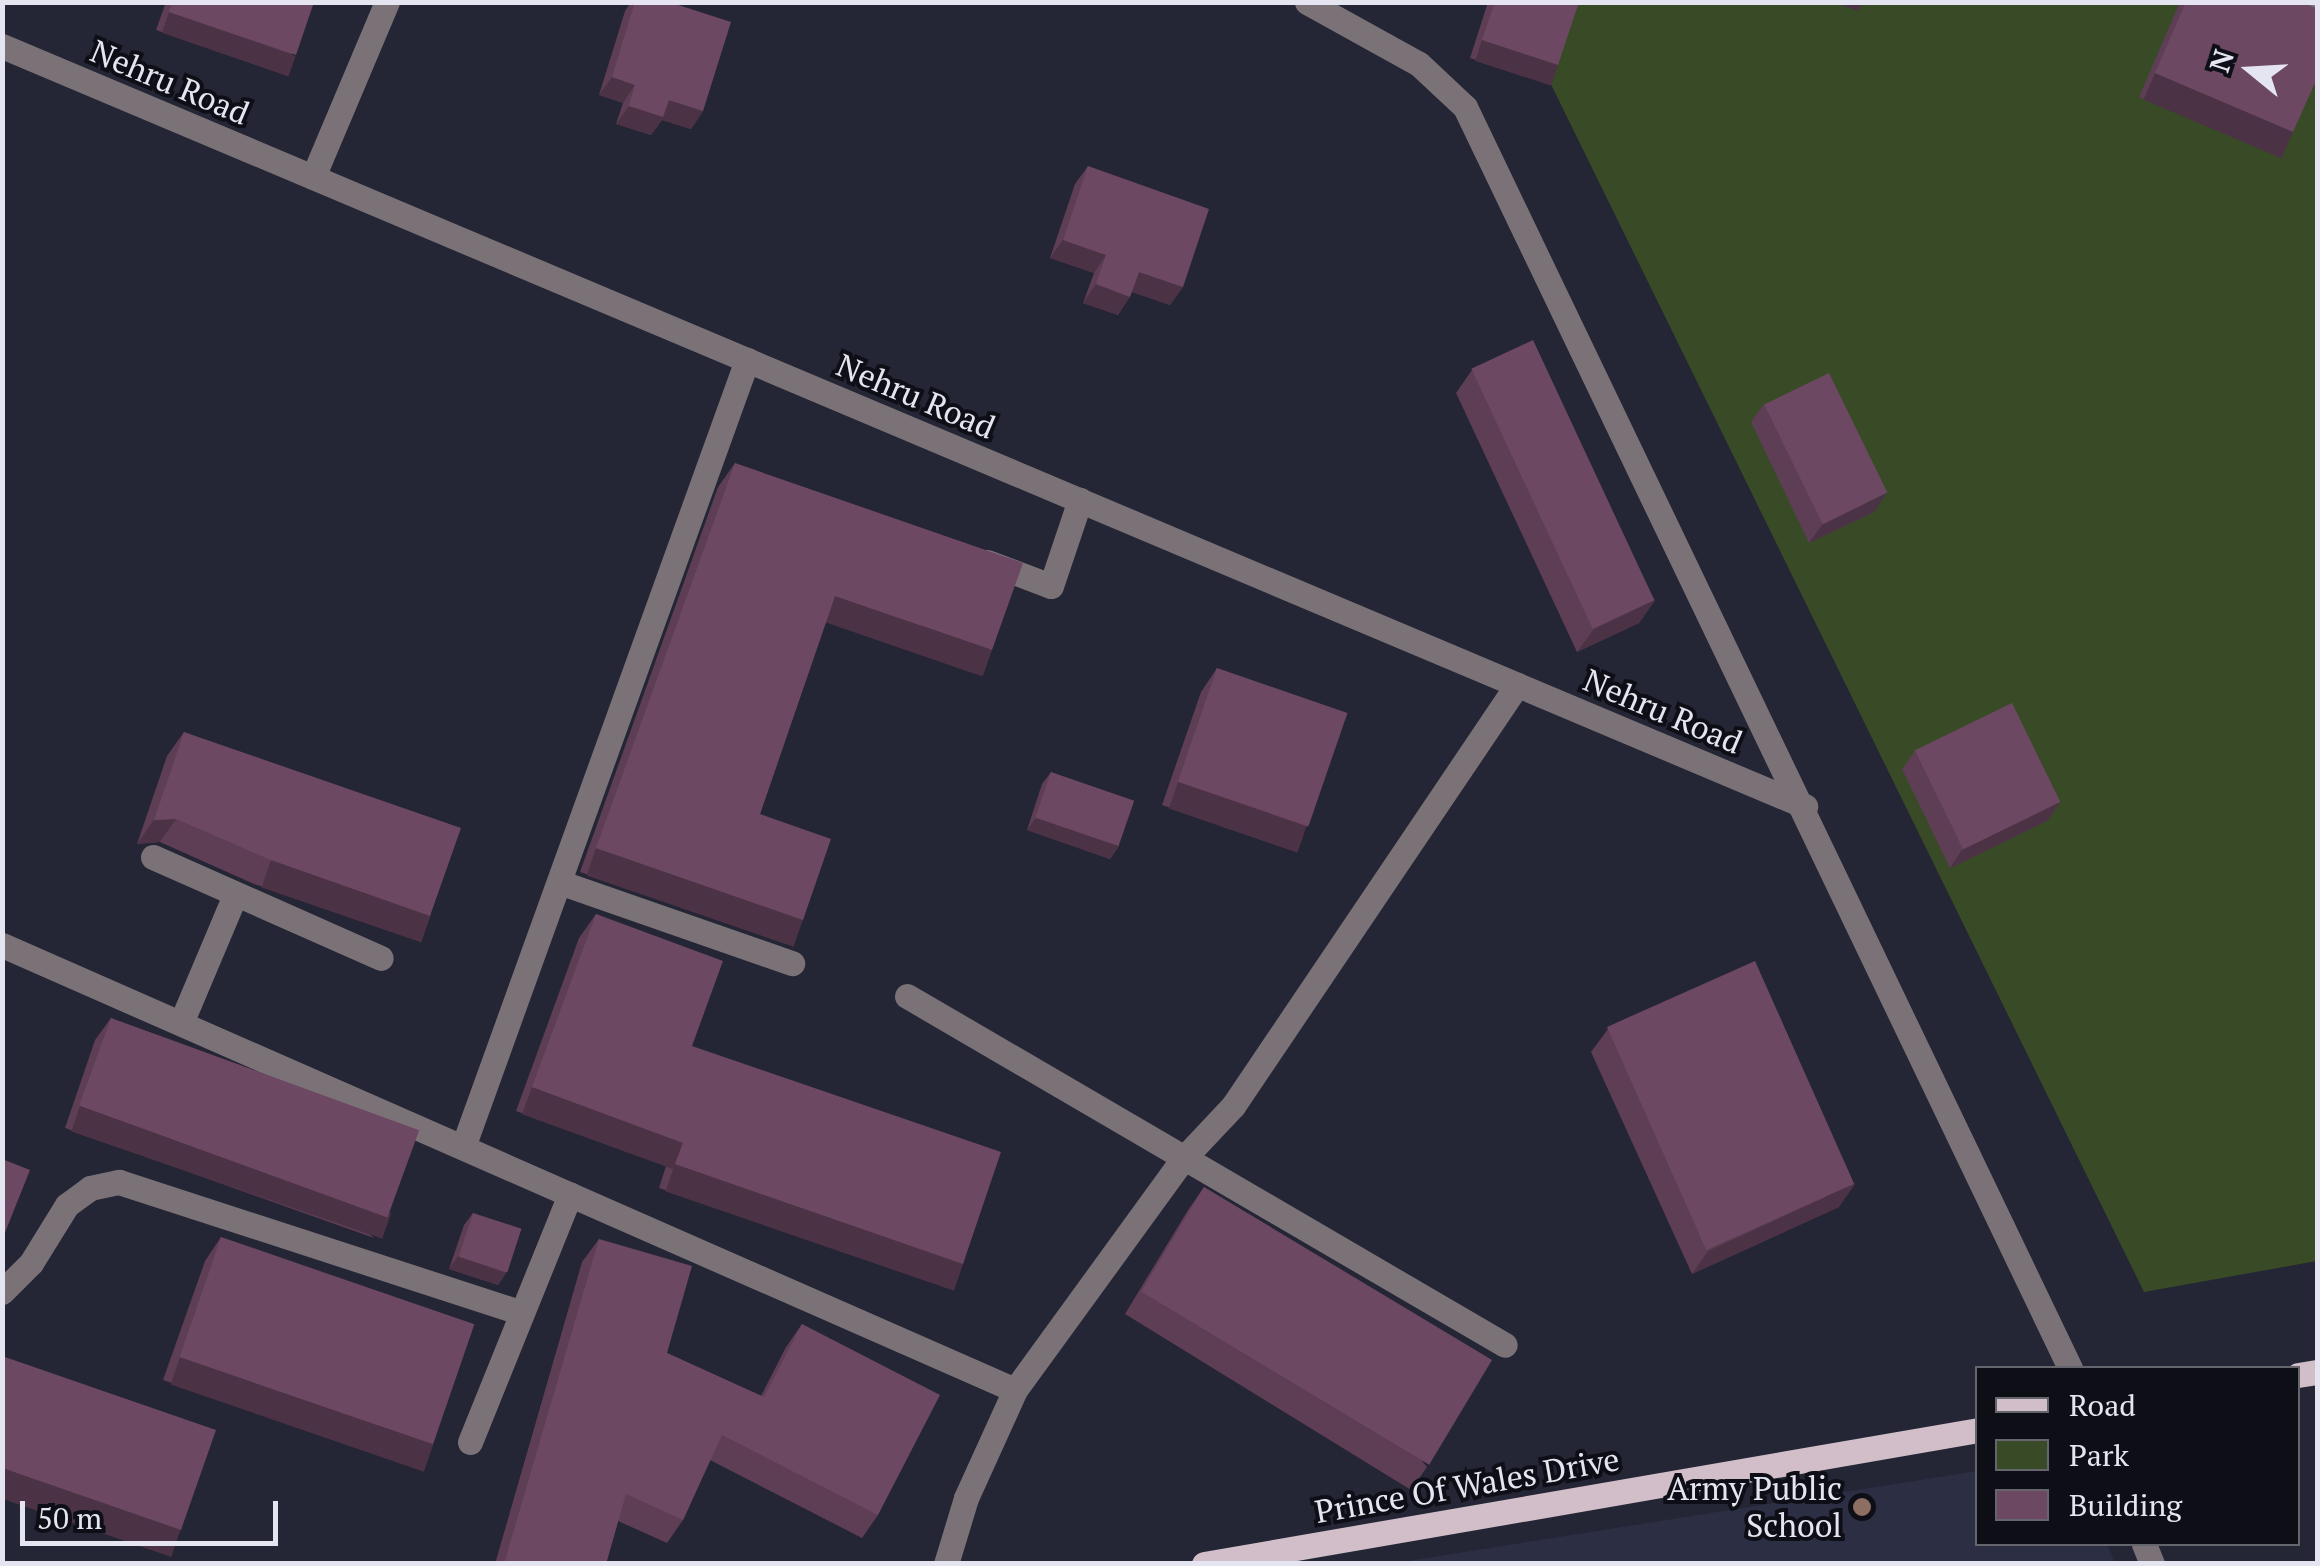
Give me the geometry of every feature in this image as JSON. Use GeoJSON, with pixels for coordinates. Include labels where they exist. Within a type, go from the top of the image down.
{"type":"FeatureCollection","features":[{"type":"Feature","properties":{"kind":"main road","name":"Prince Of Wales Drive"},"geometry":{"type":"LineString","coordinates":[[1204,1564],[1975,1431]]}},
{"type":"Feature","properties":{"kind":"street"},"geometry":{"type":"LineString","coordinates":[[313,177],[386,2]]}},
{"type":"Feature","properties":{"kind":"street"},"geometry":{"type":"LineString","coordinates":[[1306,2],[1419,64],[1465,108],[1805,806],[2069,1366]]}},
{"type":"Feature","properties":{"kind":"street"},"geometry":{"type":"LineString","coordinates":[[2306,2],[2318,5]]}},
{"type":"Feature","properties":{"kind":"street","name":"Nehru Road"},"geometry":{"type":"LineString","coordinates":[[2,46],[1805,806]]}},
{"type":"Feature","properties":{"kind":"street"},"geometry":{"type":"LineString","coordinates":[[463,1147],[559,882],[720,461],[747,360]]}},
{"type":"Feature","properties":{"kind":"street"},"geometry":{"type":"LineString","coordinates":[[962,552],[1051,586],[1080,500]]}},
{"type":"Feature","properties":{"kind":"street"},"geometry":{"type":"LineString","coordinates":[[946,1564],[966,1498],[1015,1390],[1183,1160],[1233,1106],[1517,685]]}},
{"type":"Feature","properties":{"kind":"street"},"geometry":{"type":"LineString","coordinates":[[153,858],[381,958]]}},
{"type":"Feature","properties":{"kind":"street"},"geometry":{"type":"LineString","coordinates":[[559,882],[792,963]]}},
{"type":"Feature","properties":{"kind":"street"},"geometry":{"type":"LineString","coordinates":[[181,1023],[234,895]]}},
{"type":"Feature","properties":{"kind":"street"},"geometry":{"type":"LineString","coordinates":[[2,945],[1015,1390]]}},
{"type":"Feature","properties":{"kind":"street"},"geometry":{"type":"LineString","coordinates":[[907,996],[1506,1346]]}},
{"type":"Feature","properties":{"kind":"street"},"geometry":{"type":"LineString","coordinates":[[2,1292],[31,1264],[67,1205],[90,1188],[119,1182],[518,1312]]}},
{"type":"Feature","properties":{"kind":"street"},"geometry":{"type":"LineString","coordinates":[[470,1442],[518,1312],[570,1194]]}},
{"type":"Feature","properties":{"kind":"shaded area","name":"Army Public School"},"geometry":{"type":"Polygon","coordinates":[[[1975,1471],[1975,1546],[2108,1546],[2115,1563],[1388,1564],[1975,1471]]]}},
{"type":"Feature","properties":{"kind":"green space"},"geometry":{"type":"Polygon","coordinates":[[[1511,3],[2317,3],[2317,1261],[2144,1292],[1511,3]]]}},
{"type":"Feature","properties":{"kind":"building"},"geometry":{"type":"Polygon","coordinates":[[[172,2],[314,2],[296,55],[169,12],[172,2]]]}},
{"type":"Feature","properties":{"kind":"building"},"geometry":{"type":"Polygon","coordinates":[[[635,2],[669,2],[731,22],[703,111],[669,100],[663,117],[629,106],[635,85],[612,77],[635,2]]]}},
{"type":"Feature","properties":{"kind":"building"},"geometry":{"type":"Polygon","coordinates":[[[1495,2],[1579,2],[1558,65],[1482,40],[1495,2]]]}},
{"type":"Feature","properties":{"kind":"building"},"geometry":{"type":"Polygon","coordinates":[[[2186,2],[2302,2],[2318,9],[2318,76],[2293,132],[2155,73],[2186,2]]]}},
{"type":"Feature","properties":{"kind":"building"},"geometry":{"type":"Polygon","coordinates":[[[1088,166],[1209,209],[1183,287],[1139,272],[1130,297],[1096,284],[1106,255],[1063,240],[1088,166]]]}},
{"type":"Feature","properties":{"kind":"building"},"geometry":{"type":"Polygon","coordinates":[[[1533,340],[1654,600],[1593,629],[1471,369],[1533,340]]]}},
{"type":"Feature","properties":{"kind":"building"},"geometry":{"type":"Polygon","coordinates":[[[1829,373],[1887,493],[1823,524],[1764,405],[1829,373]]]}},
{"type":"Feature","properties":{"kind":"building"},"geometry":{"type":"Polygon","coordinates":[[[735,463],[1023,563],[992,650],[835,596],[760,814],[831,839],[803,920],[596,848],[735,463]]]}},
{"type":"Feature","properties":{"kind":"building"},"geometry":{"type":"Polygon","coordinates":[[[1217,668],[1347,713],[1308,826],[1178,781],[1217,668]]]}},
{"type":"Feature","properties":{"kind":"building"},"geometry":{"type":"Polygon","coordinates":[[[2012,703],[2060,802],[1963,849],[1915,750],[2012,703]]]}},
{"type":"Feature","properties":{"kind":"building"},"geometry":{"type":"Polygon","coordinates":[[[184,732],[461,828],[430,916],[271,860],[176,819],[154,820],[184,732]]]}},
{"type":"Feature","properties":{"kind":"building"},"geometry":{"type":"Polygon","coordinates":[[[1051,772],[1134,801],[1119,846],[1035,817],[1051,772]]]}},
{"type":"Feature","properties":{"kind":"building"},"geometry":{"type":"Polygon","coordinates":[[[596,914],[723,961],[692,1046],[1001,1152],[963,1264],[675,1164],[683,1143],[532,1087],[596,914]]]}},
{"type":"Feature","properties":{"kind":"building"},"geometry":{"type":"Polygon","coordinates":[[[1755,961],[1854,1184],[1706,1250],[1607,1027],[1755,961]]]}},
{"type":"Feature","properties":{"kind":"building"},"geometry":{"type":"Polygon","coordinates":[[[111,1018],[419,1130],[387,1218],[79,1105],[111,1018]]]}},
{"type":"Feature","properties":{"kind":"building"},"geometry":{"type":"Polygon","coordinates":[[[2,1159],[30,1170],[2,1240],[2,1159]]]}},
{"type":"Feature","properties":{"kind":"building"},"geometry":{"type":"Polygon","coordinates":[[[1204,1187],[1492,1360],[1429,1465],[1141,1292],[1204,1187]]]}},
{"type":"Feature","properties":{"kind":"building"},"geometry":{"type":"Polygon","coordinates":[[[473,1213],[522,1229],[507,1273],[459,1257],[473,1213]]]}},
{"type":"Feature","properties":{"kind":"building"},"geometry":{"type":"Polygon","coordinates":[[[221,1237],[474,1324],[433,1444],[180,1357],[221,1237]]]}},
{"type":"Feature","properties":{"kind":"building"},"geometry":{"type":"Polygon","coordinates":[[[599,1239],[692,1266],[667,1353],[764,1397],[802,1324],[940,1395],[878,1515],[722,1435],[683,1520],[626,1494],[606,1564],[504,1564],[599,1239]]]}},
{"type":"Feature","properties":{"kind":"building"},"geometry":{"type":"Polygon","coordinates":[[[2,1356],[216,1430],[181,1530],[2,1468],[2,1356]]]}},
{"type":"Feature","properties":{"kind":"place","name":"Army Public School"},"geometry":{"type":"Point","coordinates":[1862,1507]}}]}
